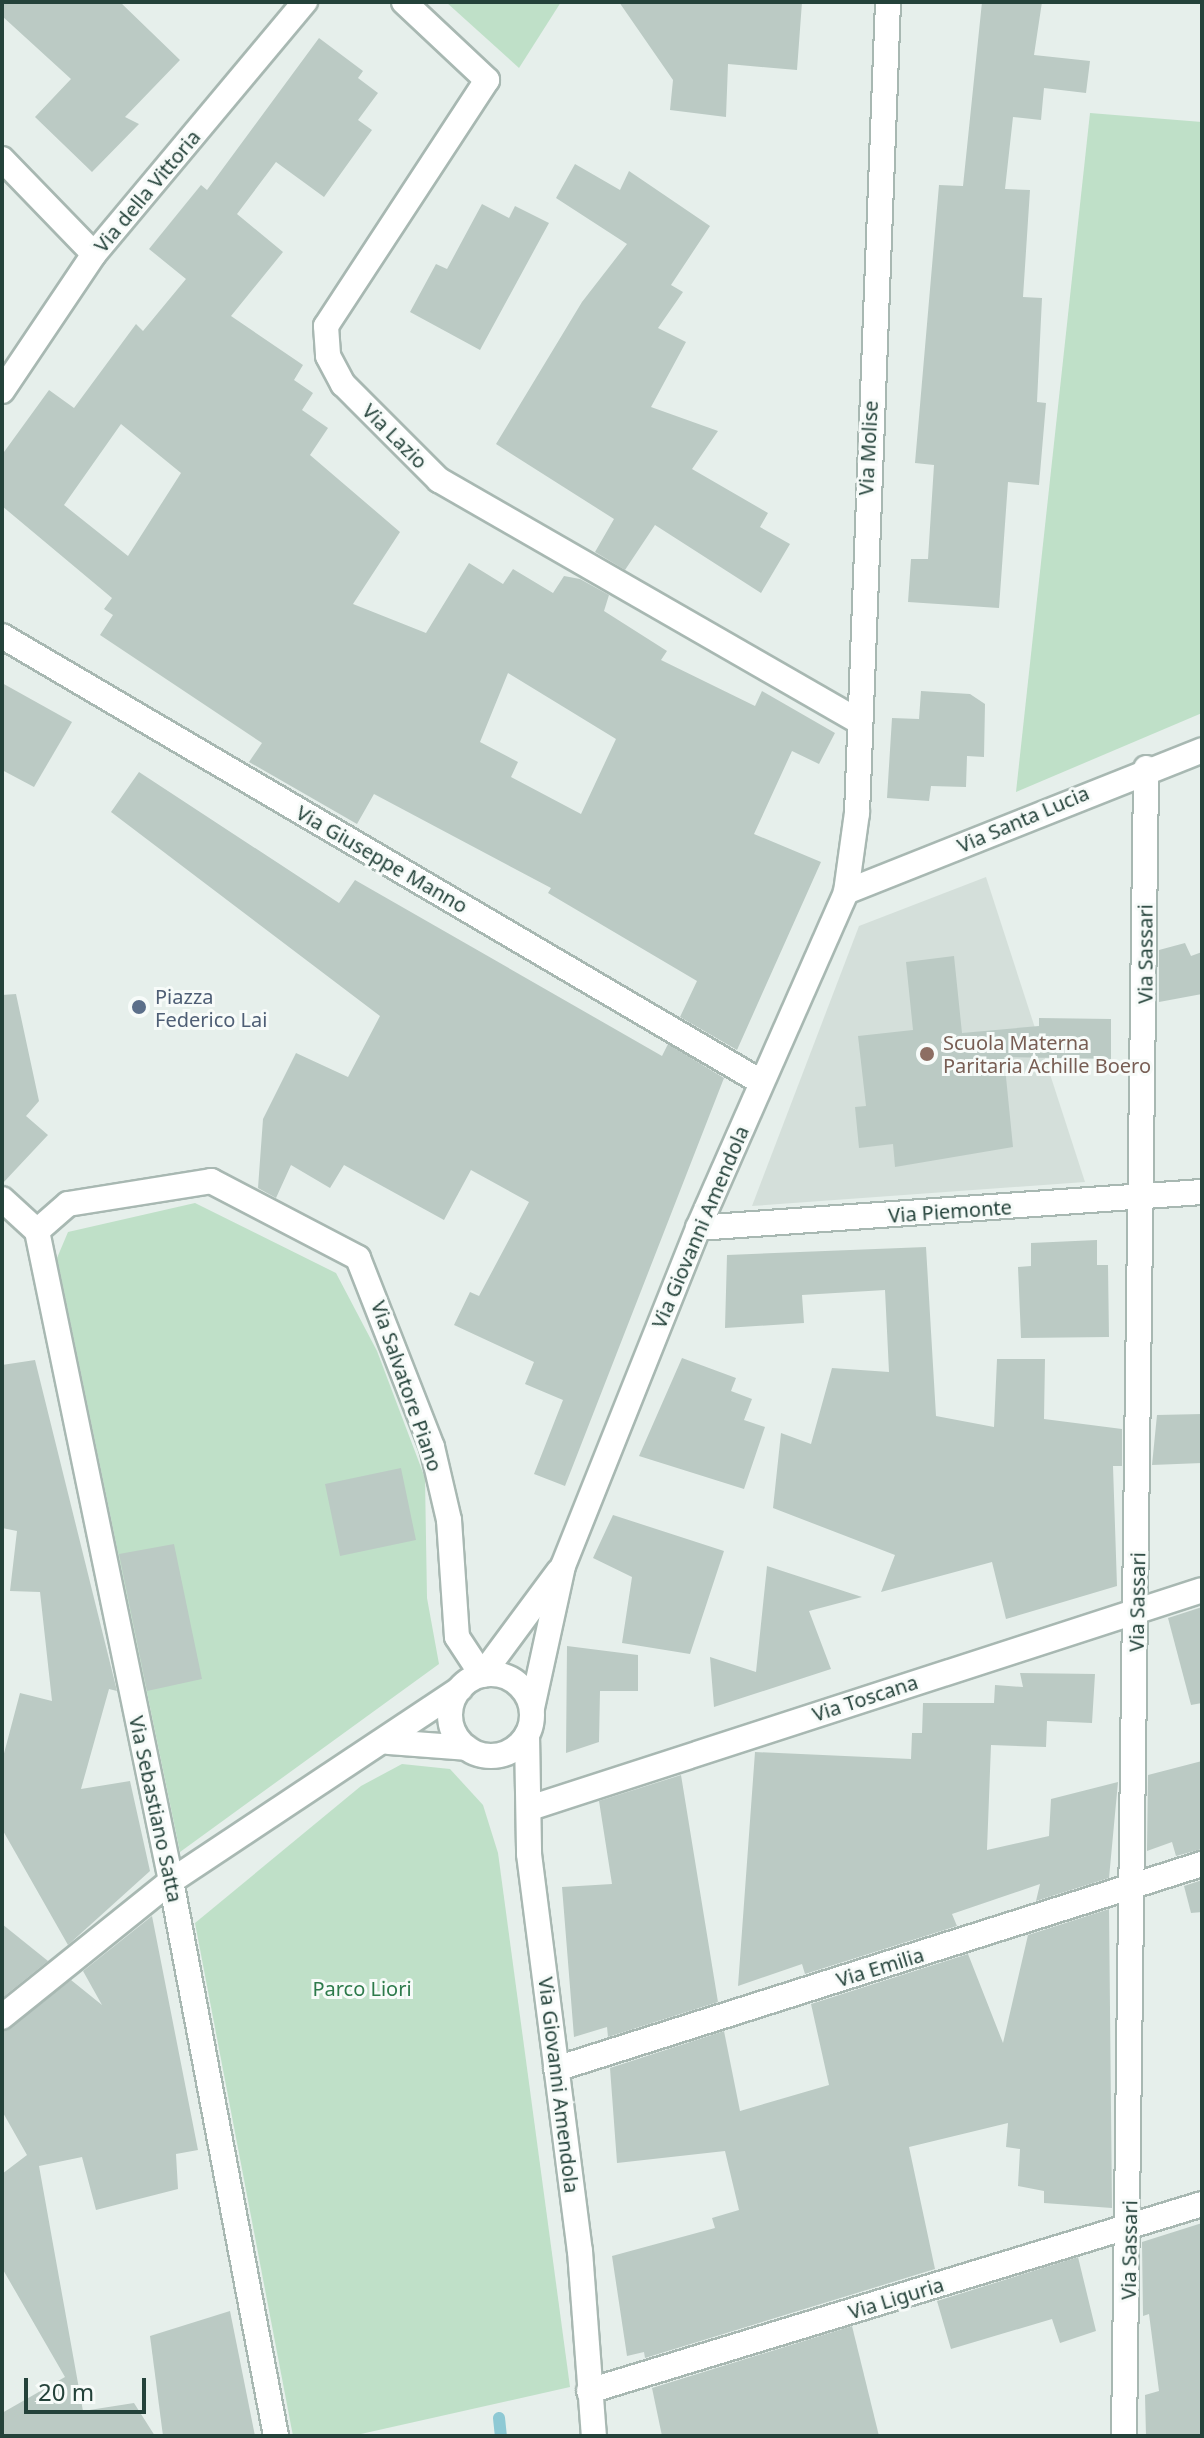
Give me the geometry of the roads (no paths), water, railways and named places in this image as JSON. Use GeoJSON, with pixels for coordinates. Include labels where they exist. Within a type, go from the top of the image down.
{"type":"FeatureCollection","features":[{"type":"Feature","properties":{"kind":"street","name":"Via della Vittoria"},"geometry":{"type":"LineString","coordinates":[[2,391],[94,254],[305,2]]}},
{"type":"Feature","properties":{"kind":"street","name":"Via Lazio"},"geometry":{"type":"LineString","coordinates":[[404,2],[487,80],[326,326],[328,356],[343,384],[439,480],[856,720]]}},
{"type":"Feature","properties":{"kind":"street","name":"Via Molise"},"geometry":{"type":"LineString","coordinates":[[846,892],[857,813],[856,720],[888,2]]}},
{"type":"Feature","properties":{"kind":"street"},"geometry":{"type":"LineString","coordinates":[[2,159],[94,254]]}},
{"type":"Feature","properties":{"kind":"street","name":"Via Giuseppe Manno"},"geometry":{"type":"LineString","coordinates":[[2,636],[761,1082]]}},
{"type":"Feature","properties":{"kind":"street","name":"Via Santa Lucia"},"geometry":{"type":"LineString","coordinates":[[846,892],[1146,768],[1202,750]]}},
{"type":"Feature","properties":{"kind":"street","name":"Via Sassari"},"geometry":{"type":"LineString","coordinates":[[1124,2436],[1136,1887],[1146,768]]}},
{"type":"Feature","properties":{"kind":"street","name":"Via Giovanni Amendola"},"geometry":{"type":"LineString","coordinates":[[532,1708],[563,1566],[698,1228],[846,892]]}},
{"type":"Feature","properties":{"kind":"street","name":"Via Salvatore Piano"},"geometry":{"type":"LineString","coordinates":[[37,1231],[68,1204],[211,1181],[358,1258],[432,1447],[449,1520],[457,1637],[482,1675]]}},
{"type":"Feature","properties":{"kind":"street","name":"Via Piemonte"},"geometry":{"type":"LineString","coordinates":[[698,1228],[1144,1199],[1202,1192]]}},
{"type":"Feature","properties":{"kind":"street"},"geometry":{"type":"LineString","coordinates":[[2,1199],[37,1231]]}},
{"type":"Feature","properties":{"kind":"street","name":"Via Sebastiano Satta"},"geometry":{"type":"LineString","coordinates":[[37,1231],[171,1881],[276,2436]]}},
{"type":"Feature","properties":{"kind":"street","name":"Via Giovanni Amendola"},"geometry":{"type":"LineString","coordinates":[[482,1675],[563,1566]]}},
{"type":"Feature","properties":{"kind":"street","name":"Via Toscana"},"geometry":{"type":"LineString","coordinates":[[530,1808],[1202,1590]]}},
{"type":"Feature","properties":{"kind":"street"},"geometry":{"type":"LineString","coordinates":[[2,2017],[171,1881],[388,1742],[482,1675],[508,1677],[532,1708],[527,1735],[493,1756],[467,1748],[388,1742]]}},
{"type":"Feature","properties":{"kind":"street"},"geometry":{"type":"LineString","coordinates":[[460,1689],[450,1713],[467,1748]]}},
{"type":"Feature","properties":{"kind":"street","name":"Via Giovanni Amendola"},"geometry":{"type":"LineString","coordinates":[[527,1735],[529,1854],[556,2069],[594,2436]]}},
{"type":"Feature","properties":{"kind":"street","name":"Via Emilia"},"geometry":{"type":"LineString","coordinates":[[556,2069],[1202,1864]]}},
{"type":"Feature","properties":{"kind":"street","name":"Via Liguria"},"geometry":{"type":"LineString","coordinates":[[589,2391],[1202,2204]]}},
{"type":"Feature","properties":{"kind":"waterway"},"geometry":{"type":"LineString","coordinates":[[499,2418],[501,2436]]}},
{"type":"Feature","properties":{"kind":"place","name":"Piazza Federico Lai"},"geometry":{"type":"Point","coordinates":[139,1007]}},
{"type":"Feature","properties":{"kind":"place","name":"Scuola Materna Paritaria Achille Boero"},"geometry":{"type":"Point","coordinates":[927,1054]}},
{"type":"Feature","properties":{"kind":"park label","name":"Parco Liori"},"geometry":{"type":"Point","coordinates":[362,1988]}}]}
